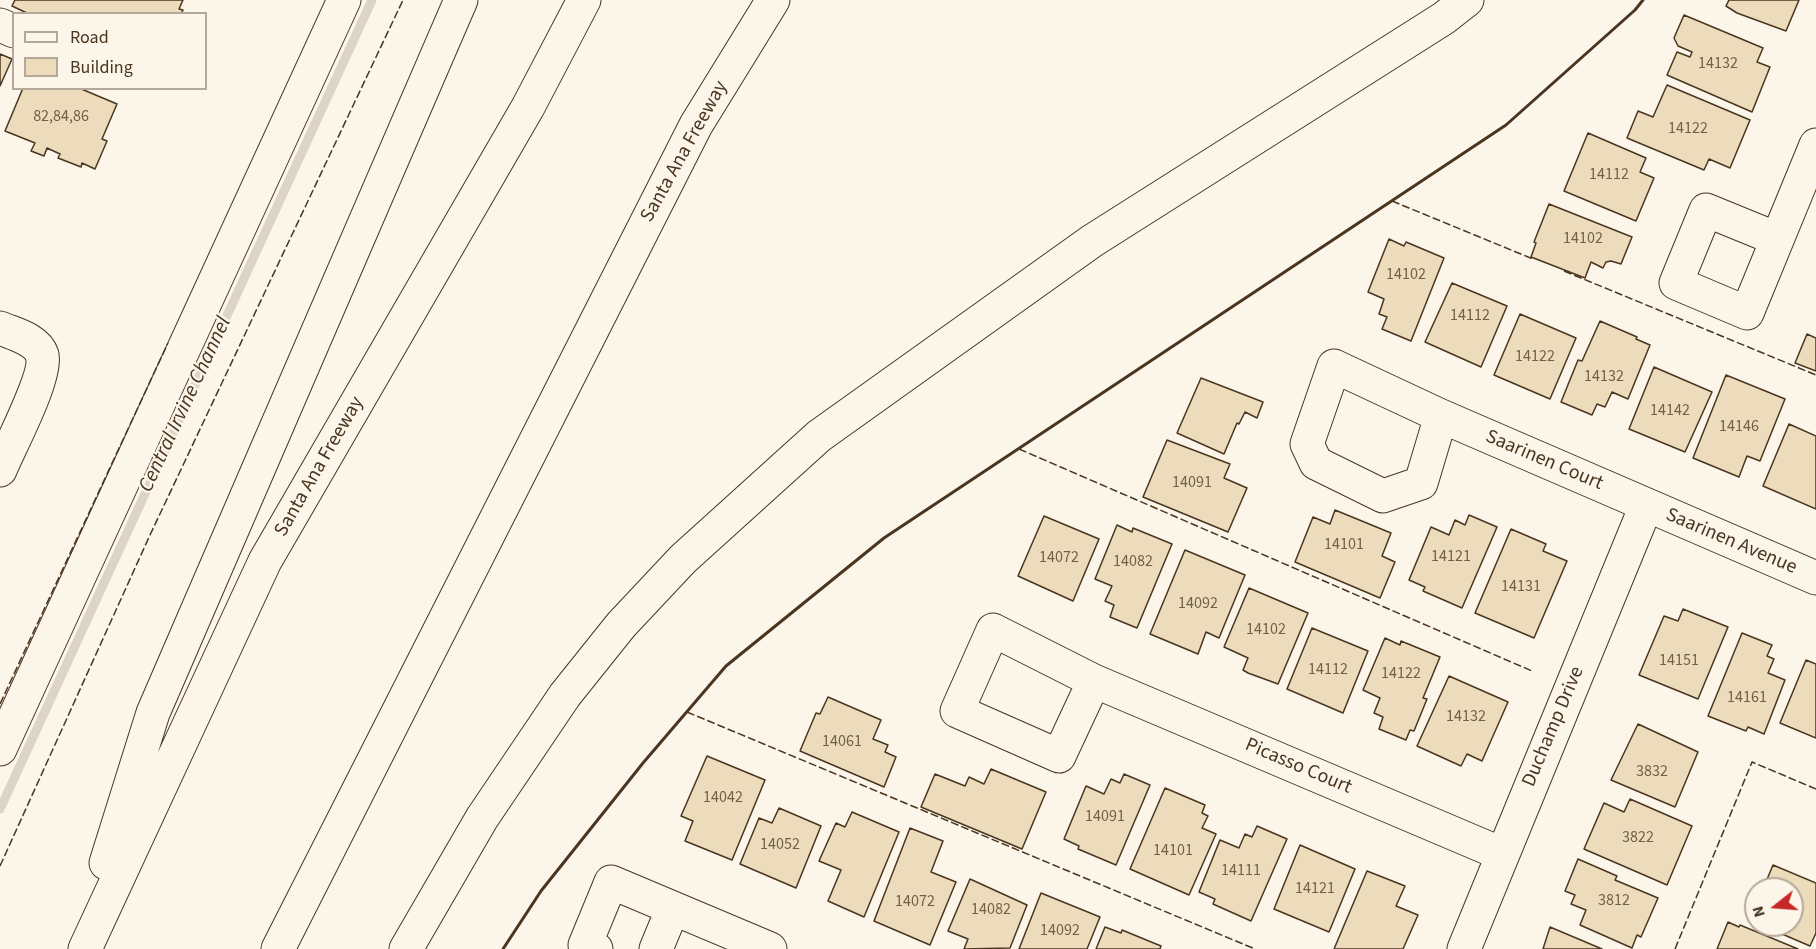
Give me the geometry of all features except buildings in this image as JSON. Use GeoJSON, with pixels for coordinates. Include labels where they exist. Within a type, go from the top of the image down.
{"type":"FeatureCollection","features":[{"type":"Feature","properties":{"kind":"main road"},"geometry":{"type":"LineString","coordinates":[[0,749],[344,0]]}},
{"type":"Feature","properties":{"kind":"main road"},"geometry":{"type":"LineString","coordinates":[[78,949],[153,713],[461,0]]}},
{"type":"Feature","properties":{"kind":"main road","name":"Santa Ana Freeway"},"geometry":{"type":"LineString","coordinates":[[85,949],[265,561],[522,118],[585,0]]}},
{"type":"Feature","properties":{"kind":"main road","name":"Santa Ana Freeway"},"geometry":{"type":"LineString","coordinates":[[278,949],[696,125],[773,0]]}},
{"type":"Feature","properties":{"kind":"main road"},"geometry":{"type":"LineString","coordinates":[[406,949],[482,818],[564,694],[621,625],[683,559],[819,436],[1092,242],[1444,18],[1467,0]]}},
{"type":"Feature","properties":{"kind":"main road"},"geometry":{"type":"LineString","coordinates":[[1777,239],[1816,145]]}},
{"type":"Feature","properties":{"kind":"main road"},"geometry":{"type":"LineString","coordinates":[[0,328],[33,342],[42,356],[41,377],[0,470]]}},
{"type":"Feature","properties":{"kind":"main road","name":"Saarinen Court"},"geometry":{"type":"LineString","coordinates":[[1441,416],[1646,506]]}},
{"type":"Feature","properties":{"kind":"main road","name":"Saarinen Avenue"},"geometry":{"type":"LineString","coordinates":[[1646,506],[1816,578]]}},
{"type":"Feature","properties":{"kind":"main road","name":"Duchamp Drive"},"geometry":{"type":"LineString","coordinates":[[1464,949],[1646,506]]}},
{"type":"Feature","properties":{"kind":"main road","name":"Picasso Court"},"geometry":{"type":"LineString","coordinates":[[1094,681],[1502,854]]}},
{"type":"Feature","properties":{"kind":"main road"},"geometry":{"type":"LineString","coordinates":[[596,949],[585,945],[611,882],[770,949]]}},
{"type":"Feature","properties":{"kind":"main road"},"geometry":{"type":"LineString","coordinates":[[656,949],[673,908]]}},
{"type":"Feature","properties":{"kind":"waterway","name":"Central Irvine Channel"},"geometry":{"type":"LineString","coordinates":[[0,809],[372,0]]}},
{"type":"Feature","properties":{"kind":"fence"},"geometry":{"type":"LineString","coordinates":[[0,866],[150,535],[403,0]]}},
{"type":"Feature","properties":{"kind":"fence"},"geometry":{"type":"LineString","coordinates":[[1392,201],[1533,259]]}},
{"type":"Feature","properties":{"kind":"fence"},"geometry":{"type":"LineString","coordinates":[[1564,271],[1816,375]]}},
{"type":"Feature","properties":{"kind":"fence"},"geometry":{"type":"LineString","coordinates":[[0,704],[168,343]]}},
{"type":"Feature","properties":{"kind":"fence"},"geometry":{"type":"LineString","coordinates":[[1019,449],[1532,671]]}},
{"type":"Feature","properties":{"kind":"fence"},"geometry":{"type":"LineString","coordinates":[[687,712],[1255,949]]}},
{"type":"Feature","properties":{"kind":"fence"},"geometry":{"type":"LineString","coordinates":[[1675,949],[1752,762],[1816,789]]}},
{"type":"Feature","properties":{"kind":"wall"},"geometry":{"type":"LineString","coordinates":[[503,949],[541,891],[643,763],[726,666],[884,538],[1506,125],[1635,10],[1643,0]]}}]}
